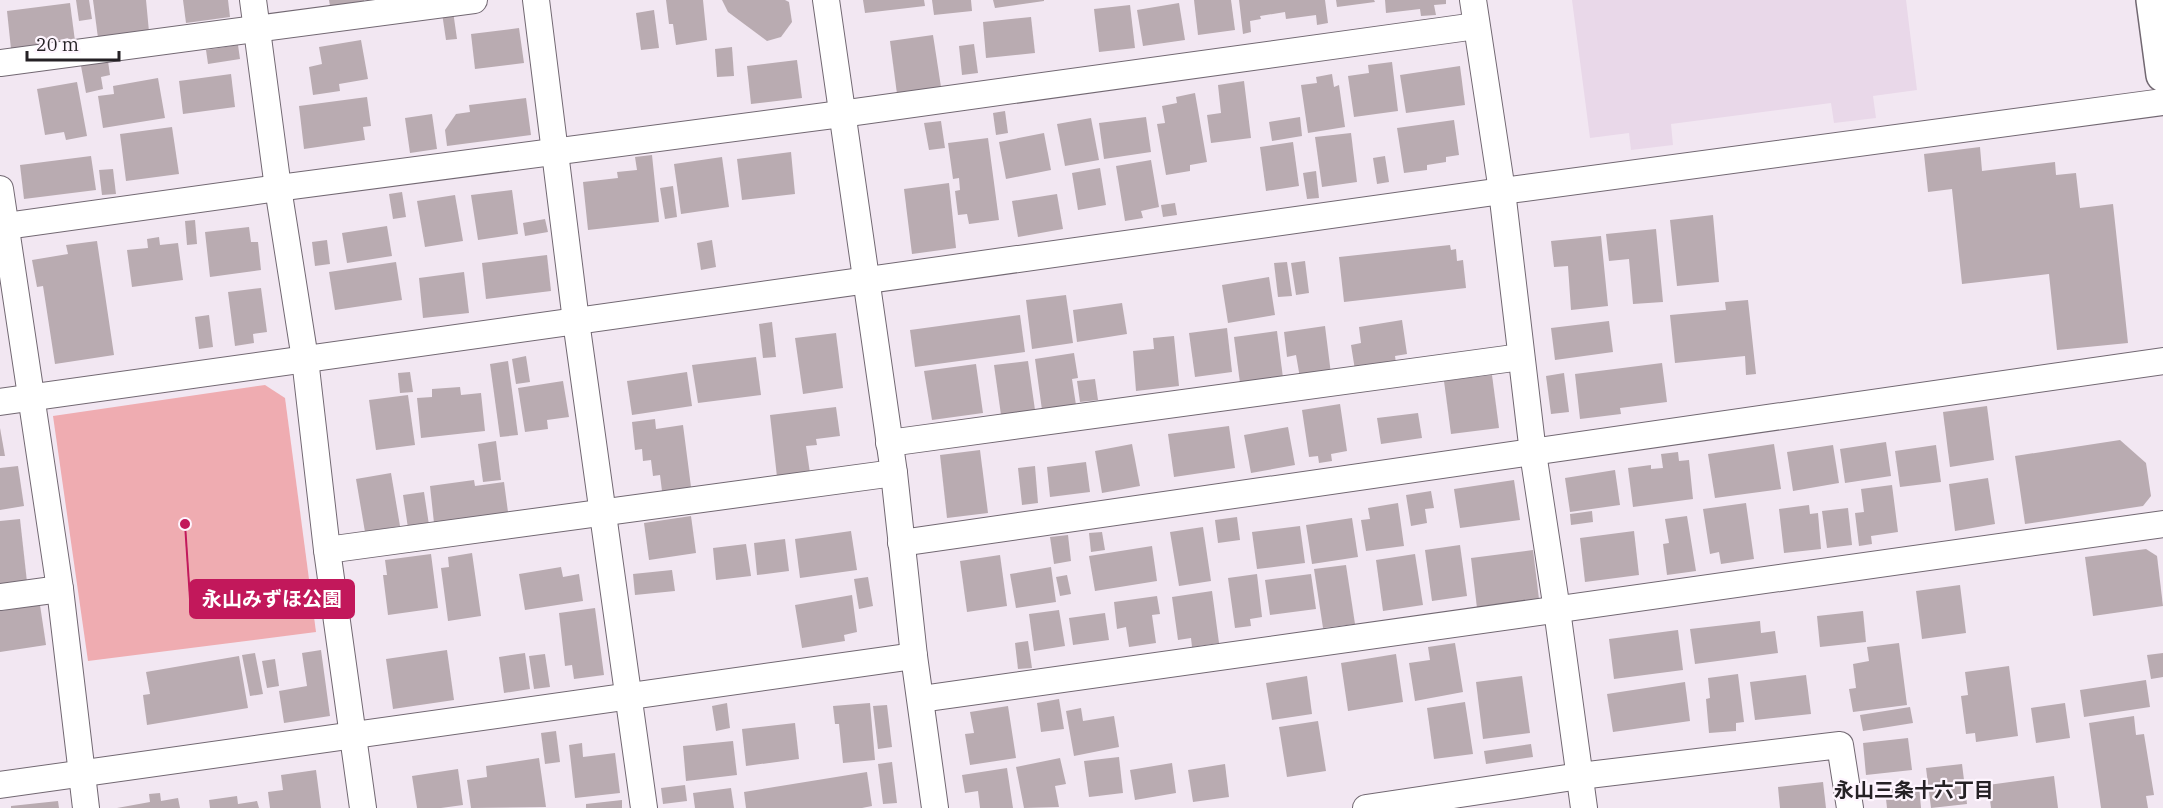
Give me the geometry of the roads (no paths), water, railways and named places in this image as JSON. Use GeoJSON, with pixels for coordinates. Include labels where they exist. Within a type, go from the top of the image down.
{"type":"FeatureCollection","features":[{"type":"Feature","properties":{"kind":"highway"},"geometry":{"type":"LineString","coordinates":[[2153,0],[2163,75]]}},
{"type":"Feature","properties":{"kind":"street"},"geometry":{"type":"LineString","coordinates":[[254,0],[278,188],[305,359],[327,550],[363,808]]}},
{"type":"Feature","properties":{"kind":"street"},"geometry":{"type":"LineString","coordinates":[[0,63],[474,0]]}},
{"type":"Feature","properties":{"kind":"street"},"geometry":{"type":"LineString","coordinates":[[536,0],[576,321],[644,808]]}},
{"type":"Feature","properties":{"kind":"street"},"geometry":{"type":"LineString","coordinates":[[826,0],[894,473],[914,656],[935,808]]}},
{"type":"Feature","properties":{"kind":"street"},"geometry":{"type":"LineString","coordinates":[[1473,0],[1502,191],[1533,453],[1584,808]]}},
{"type":"Feature","properties":{"kind":"street"},"geometry":{"type":"LineString","coordinates":[[3,226],[1476,26]]}},
{"type":"Feature","properties":{"kind":"street"},"geometry":{"type":"LineString","coordinates":[[0,402],[1502,191],[2163,102]]}},
{"type":"Feature","properties":{"kind":"street"},"geometry":{"type":"LineString","coordinates":[[0,189],[3,226],[32,398],[60,590],[86,808]]}},
{"type":"Feature","properties":{"kind":"street"},"geometry":{"type":"LineString","coordinates":[[889,443],[1521,357]]}},
{"type":"Feature","properties":{"kind":"street"},"geometry":{"type":"LineString","coordinates":[[901,543],[2163,361]]}},
{"type":"Feature","properties":{"kind":"street"},"geometry":{"type":"LineString","coordinates":[[327,550],[894,473]]}},
{"type":"Feature","properties":{"kind":"street"},"geometry":{"type":"LineString","coordinates":[[921,699],[2163,524]]}},
{"type":"Feature","properties":{"kind":"street"},"geometry":{"type":"LineString","coordinates":[[0,597],[60,590]]}},
{"type":"Feature","properties":{"kind":"street"},"geometry":{"type":"LineString","coordinates":[[0,785],[914,656]]}},
{"type":"Feature","properties":{"kind":"street"},"geometry":{"type":"LineString","coordinates":[[1366,808],[1580,776],[1840,745],[1850,808]]}},
{"type":"Feature","properties":{"kind":"place","name":"永山みずほ公園"},"geometry":{"type":"Point","coordinates":[185,524]}},
{"type":"Feature","properties":{"kind":"district","name":"永山三条十六丁目"},"geometry":{"type":"Point","coordinates":[1914,790]}}]}
